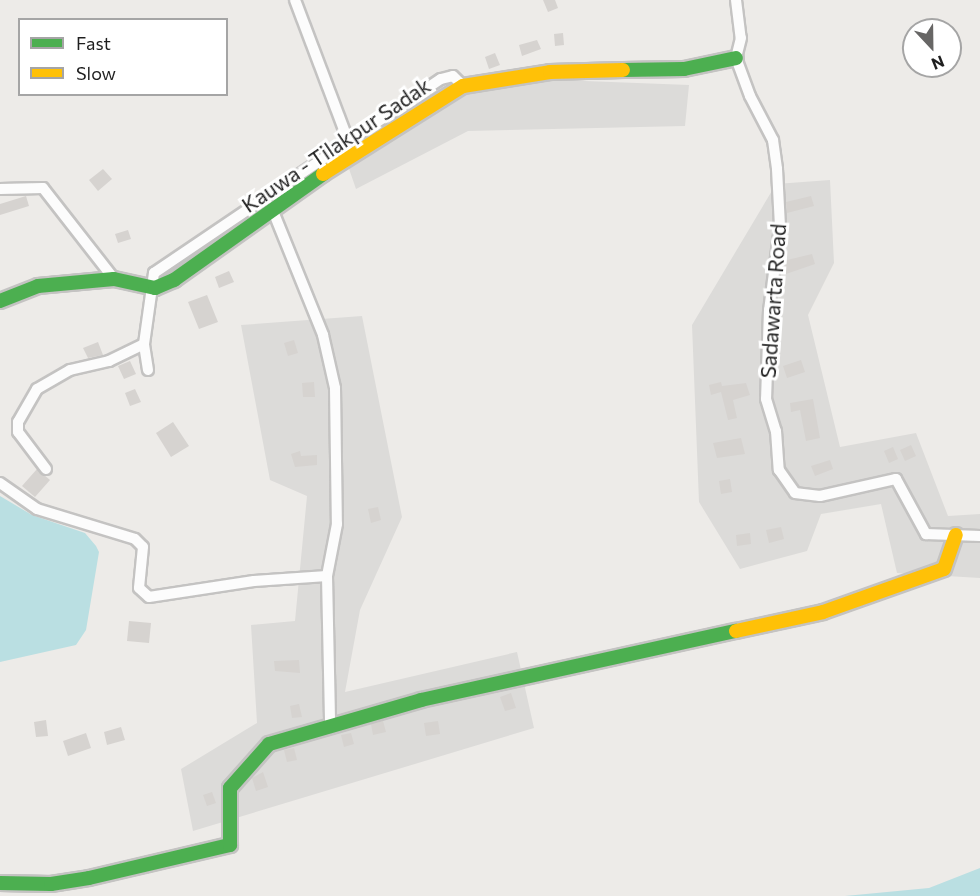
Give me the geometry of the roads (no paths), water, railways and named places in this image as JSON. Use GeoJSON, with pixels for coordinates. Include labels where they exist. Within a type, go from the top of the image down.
{"type":"FeatureCollection","features":[{"type":"Feature","properties":{"kind":"street"},"geometry":{"type":"LineString","coordinates":[[295,0],[348,140]]}},
{"type":"Feature","properties":{"kind":"street","name":"Sadawarta Road"},"geometry":{"type":"LineString","coordinates":[[736,0],[741,38],[736,58],[750,96],[773,140],[777,169],[780,227],[770,310],[766,399],[776,431],[779,470],[795,493],[820,496],[896,479],[926,534],[980,537]]}},
{"type":"Feature","properties":{"kind":"street","name":"Kauwa - Tilakpur Sadak"},"geometry":{"type":"LineString","coordinates":[[155,288],[174,280],[346,159],[463,86],[550,72],[714,65],[736,58]]}},
{"type":"Feature","properties":{"kind":"street"},"geometry":{"type":"LineString","coordinates":[[148,370],[144,344],[155,288],[154,273],[441,79],[453,76],[463,86]]}},
{"type":"Feature","properties":{"kind":"street"},"geometry":{"type":"LineString","coordinates":[[0,189],[43,188],[114,279]]}},
{"type":"Feature","properties":{"kind":"street"},"geometry":{"type":"LineString","coordinates":[[273,211],[323,335],[335,388],[337,524],[327,576],[330,724]]}},
{"type":"Feature","properties":{"kind":"street"},"geometry":{"type":"LineString","coordinates":[[0,301],[38,286],[114,279],[155,288]]}},
{"type":"Feature","properties":{"kind":"street"},"geometry":{"type":"LineString","coordinates":[[46,469],[18,432],[18,422],[37,389],[70,370],[109,361],[144,344]]}},
{"type":"Feature","properties":{"kind":"street"},"geometry":{"type":"LineString","coordinates":[[0,483],[37,509],[135,539],[143,547],[139,588],[149,597],[254,581],[327,576]]}},
{"type":"Feature","properties":{"kind":"street"},"geometry":{"type":"LineString","coordinates":[[0,883],[51,884],[88,878],[230,845],[230,788],[269,744],[330,724],[421,700],[823,612],[944,569],[956,535]]}},
{"type":"Feature","properties":{"kind":"water"},"geometry":{"type":"Polygon","coordinates":[[[0,496],[32,515],[85,533],[96,546],[99,552],[86,630],[76,645],[0,662],[0,496]]]}},
{"type":"Feature","properties":{"kind":"water"},"geometry":{"type":"Polygon","coordinates":[[[980,868],[980,896],[845,896],[929,888],[980,868]]]}}]}
